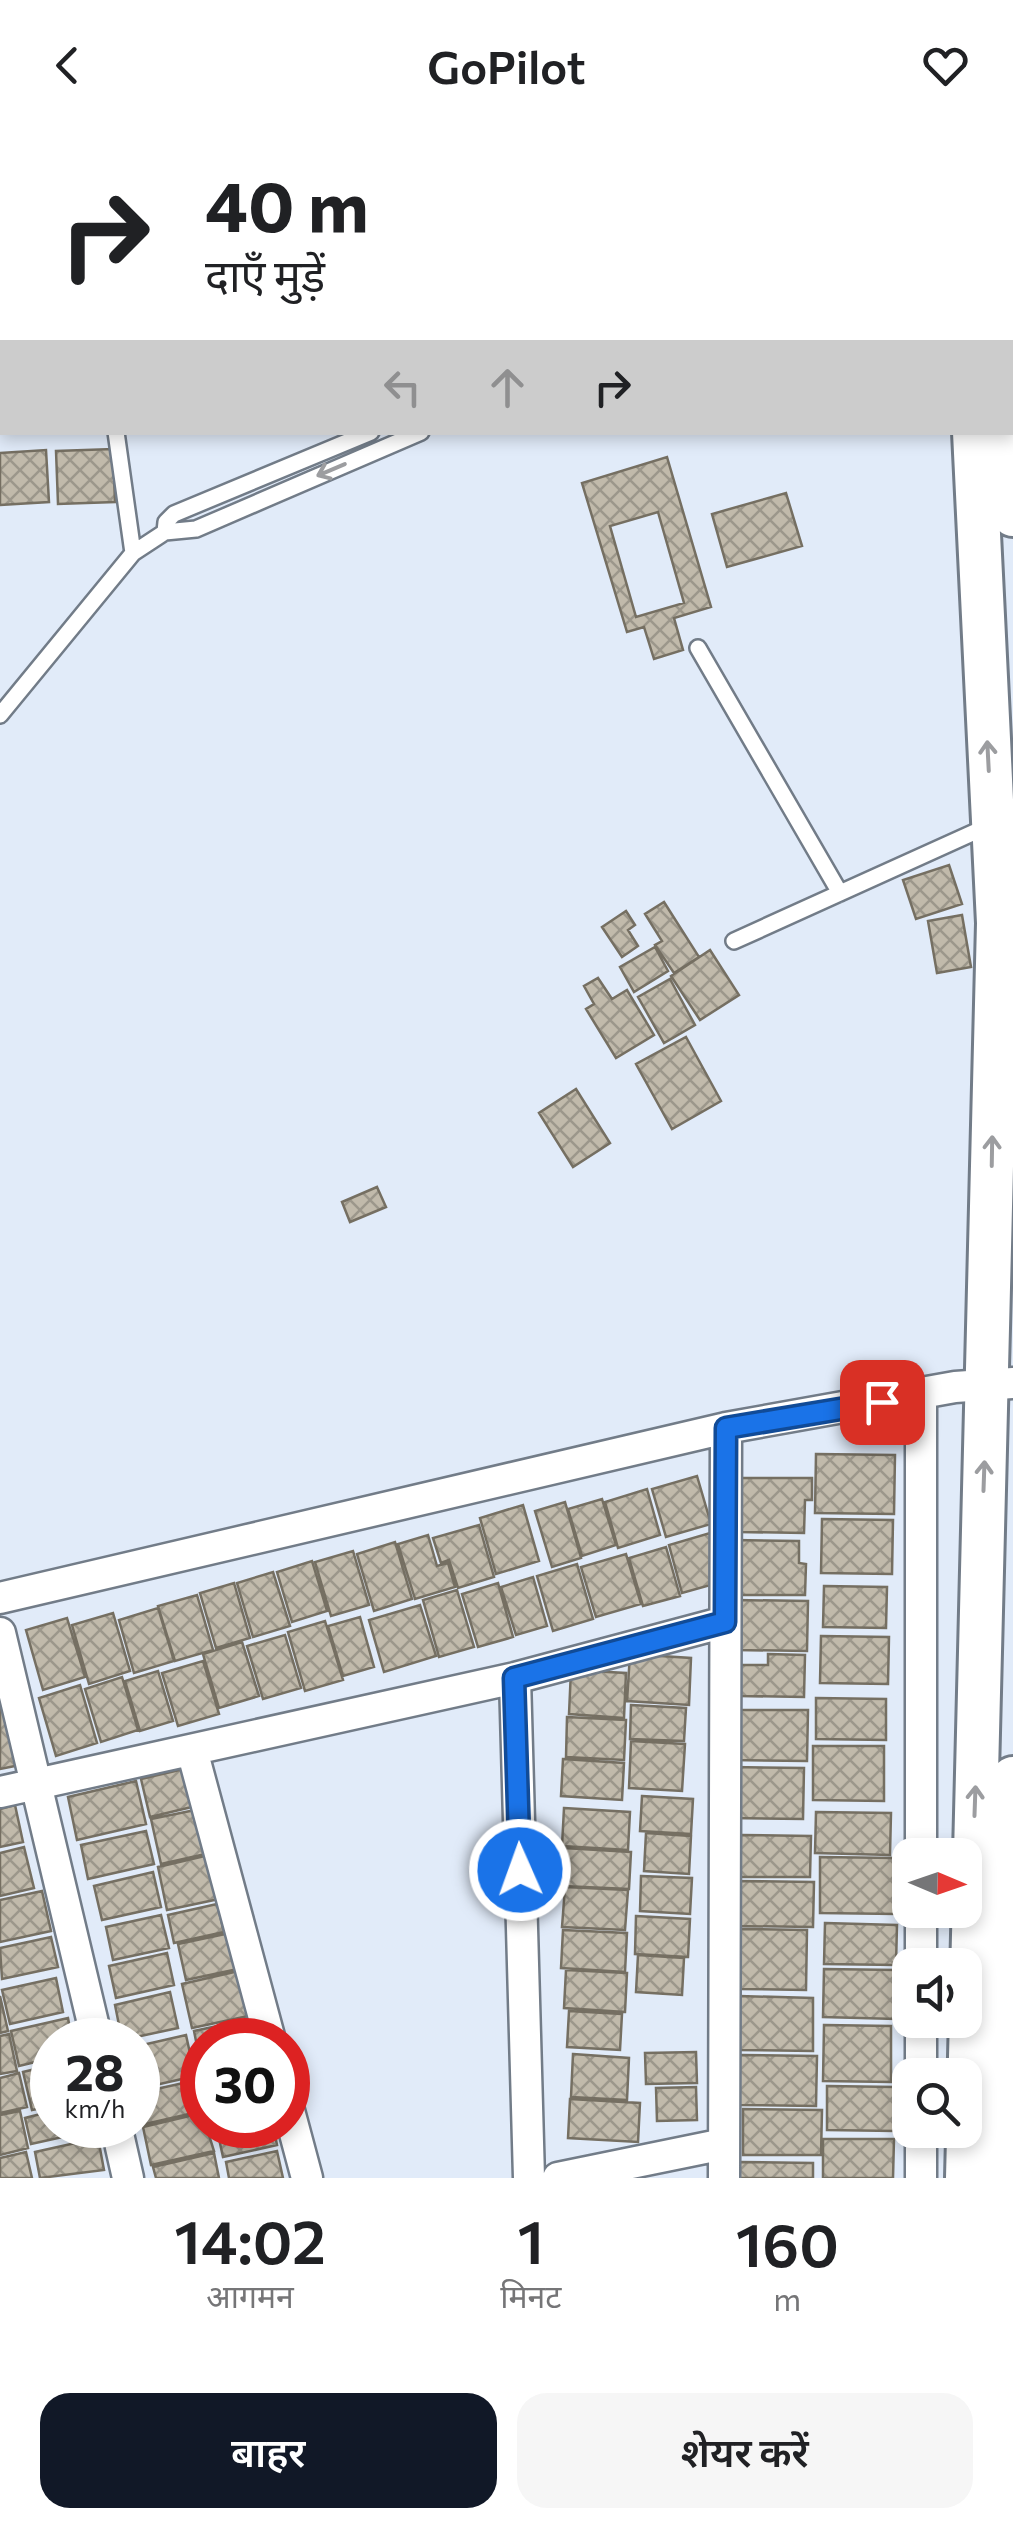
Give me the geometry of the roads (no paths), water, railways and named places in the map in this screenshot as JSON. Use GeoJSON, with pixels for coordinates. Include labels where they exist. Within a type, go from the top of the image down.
{"type":"FeatureCollection","features":[{"type":"Feature","properties":{"kind":"main road"},"geometry":{"type":"LineString","coordinates":[[994,450],[1013,515]]}},
{"type":"Feature","properties":{"kind":"main road"},"geometry":{"type":"LineString","coordinates":[[967,2178],[1000,1383],[998,923],[992,824],[994,450]]}},
{"type":"Feature","properties":{"kind":"main road"},"geometry":{"type":"LineString","coordinates":[[1004,2178],[1013,1778]]}},
{"type":"Feature","properties":{"kind":"street"},"geometry":{"type":"LineString","coordinates":[[0,1598],[726,1428],[1000,1383]]}},
{"type":"Feature","properties":{"kind":"street"},"geometry":{"type":"LineString","coordinates":[[921,1395],[921,1838]]}},
{"type":"Feature","properties":{"kind":"street"},"geometry":{"type":"LineString","coordinates":[[724,2178],[726,1428]]}},
{"type":"Feature","properties":{"kind":"street"},"geometry":{"type":"LineString","coordinates":[[0,1792],[514,1678],[725,1622]]}},
{"type":"Feature","properties":{"kind":"street"},"geometry":{"type":"LineString","coordinates":[[0,1633],[39,1782],[92,2018]]}},
{"type":"Feature","properties":{"kind":"street"},"geometry":{"type":"LineString","coordinates":[[514,1678],[529,2178]]}},
{"type":"Feature","properties":{"kind":"street"},"geometry":{"type":"LineString","coordinates":[[192,1750],[264,2018]]}},
{"type":"Feature","properties":{"kind":"street"},"geometry":{"type":"LineString","coordinates":[[558,2178],[724,2144]]}},
{"type":"Feature","properties":{"kind":"street"},"geometry":{"type":"LineString","coordinates":[[121,2148],[128,2178]]}},
{"type":"Feature","properties":{"kind":"street"},"geometry":{"type":"LineString","coordinates":[[298,2148],[306,2178]]}},
{"type":"Feature","properties":{"kind":"street"},"geometry":{"type":"LineString","coordinates":[[921,2148],[921,2178]]}},
{"type":"Feature","properties":{"kind":"lane"},"geometry":{"type":"LineString","coordinates":[[116,435],[133,554]]}},
{"type":"Feature","properties":{"kind":"lane"},"geometry":{"type":"LineString","coordinates":[[165,532],[166,522],[174,514],[363,435]]}},
{"type":"Feature","properties":{"kind":"lane"},"geometry":{"type":"LineString","coordinates":[[0,715],[133,554],[165,532],[196,529],[414,435]]}},
{"type":"Feature","properties":{"kind":"lane"},"geometry":{"type":"LineString","coordinates":[[698,648],[840,893]]}},
{"type":"Feature","properties":{"kind":"lane"},"geometry":{"type":"LineString","coordinates":[[734,941],[992,824]]}}]}
